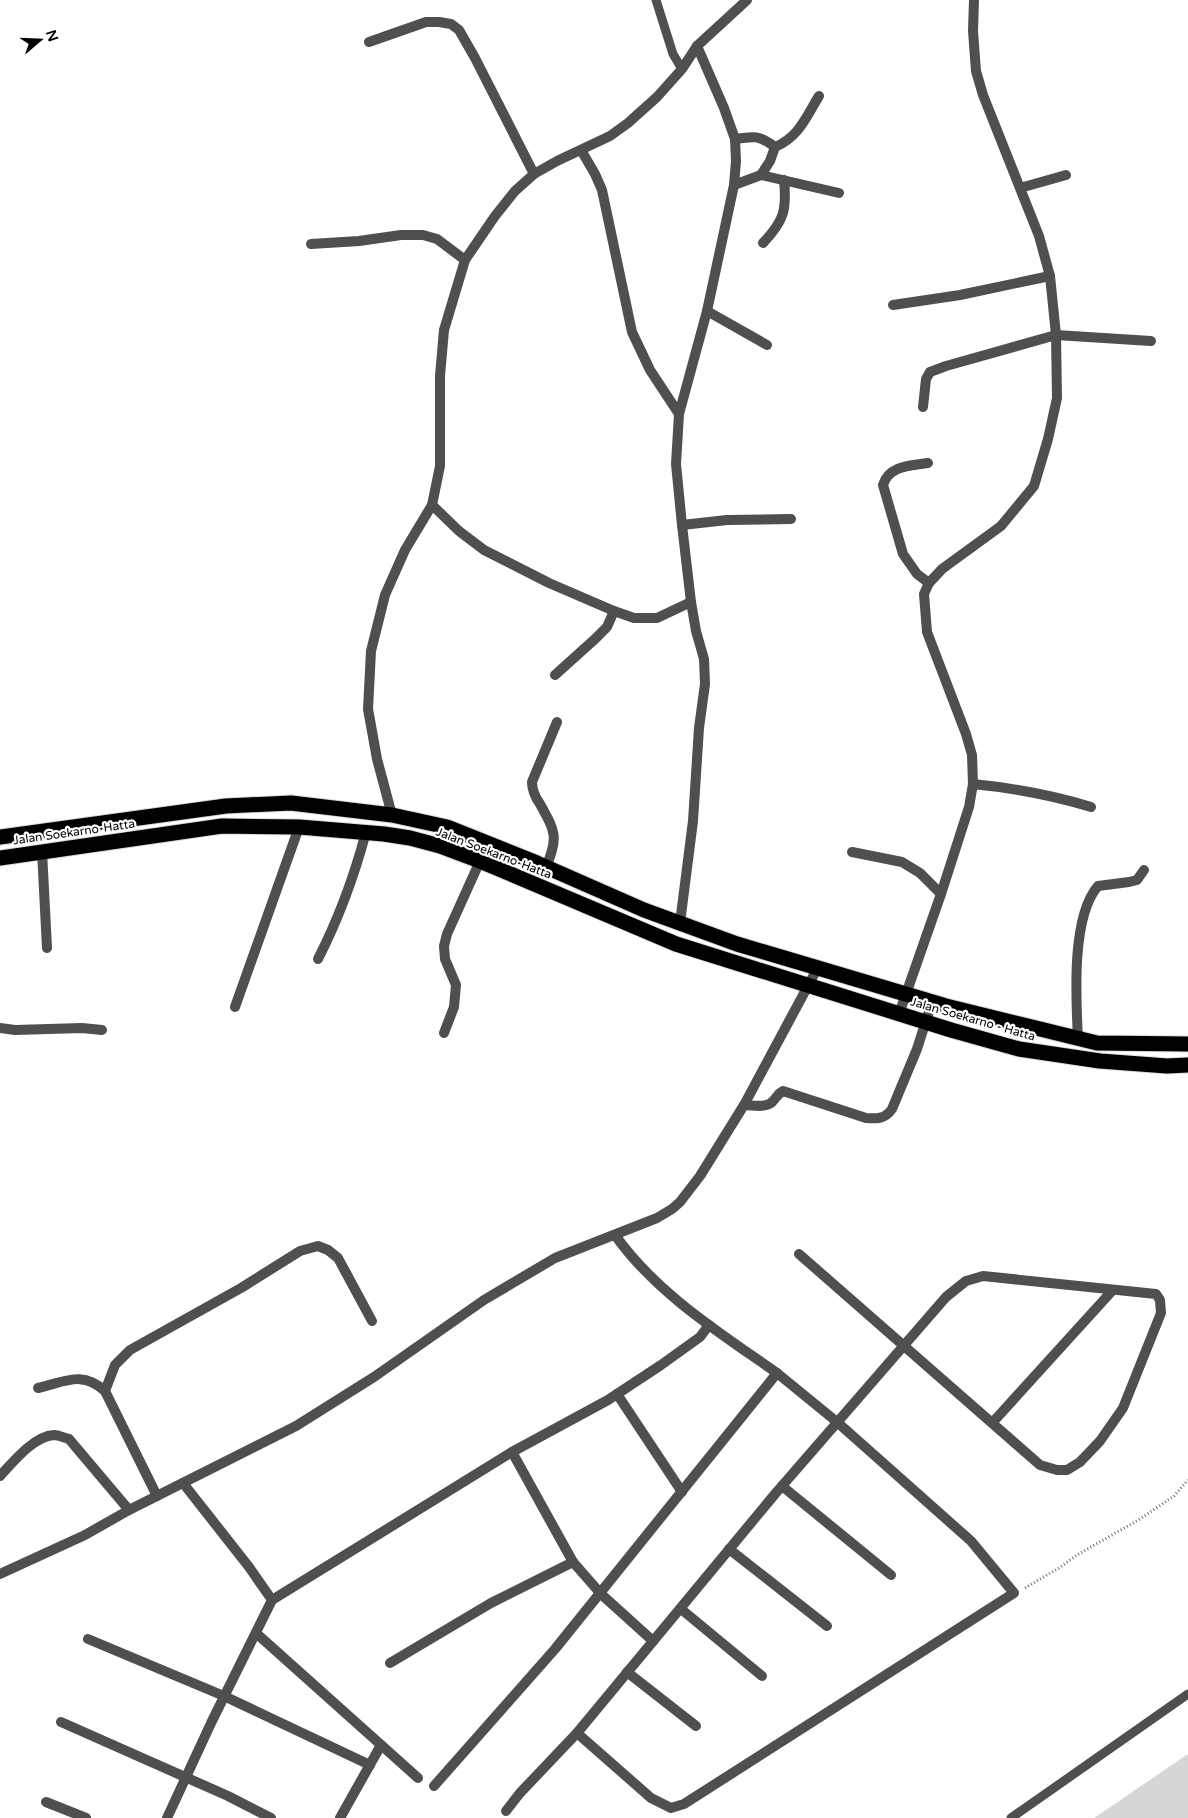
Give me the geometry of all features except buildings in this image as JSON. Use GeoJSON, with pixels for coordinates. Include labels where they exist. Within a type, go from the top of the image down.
{"type":"FeatureCollection","features":[{"type":"Feature","properties":{"kind":"highway","name":"Jalan Soekarno - Hatta"},"geometry":{"type":"LineString","coordinates":[[0,837],[226,806],[291,803],[392,816],[447,827],[546,867],[644,910],[737,944],[932,1002],[1097,1043],[1188,1044]]}},
{"type":"Feature","properties":{"kind":"highway","name":"Jalan Soekarno-Hatta"},"geometry":{"type":"LineString","coordinates":[[0,858],[222,826],[298,827],[366,832],[410,838],[440,846],[480,861],[676,944],[899,1014]]}},
{"type":"Feature","properties":{"kind":"highway","name":"Jalan Soekarno - Hatta"},"geometry":{"type":"LineString","coordinates":[[899,1014],[1019,1050],[1100,1061],[1167,1066],[1188,1065]]}},
{"type":"Feature","properties":{"kind":"street"},"geometry":{"type":"LineString","coordinates":[[392,816],[377,759],[368,709],[371,651],[384,595],[406,550],[432,504],[440,466],[440,376],[444,330],[465,260],[495,216],[515,191],[534,174],[610,136],[628,123],[682,69],[697,46],[747,0]]}},
{"type":"Feature","properties":{"kind":"street"},"geometry":{"type":"LineString","coordinates":[[899,1014],[941,894],[968,807],[973,784],[972,755],[966,734],[926,632],[924,594],[929,583],[942,569],[1002,526],[1034,486],[1048,439],[1057,398],[1056,335],[1050,276],[1039,236],[983,95],[976,70],[973,31],[974,0]]}},
{"type":"Feature","properties":{"kind":"street"},"geometry":{"type":"LineString","coordinates":[[369,42],[426,22],[451,24],[459,30],[534,174]]}},
{"type":"Feature","properties":{"kind":"street"},"geometry":{"type":"LineString","coordinates":[[680,924],[694,821],[699,728],[705,684],[704,659],[696,631],[691,602],[676,464],[679,414],[707,311],[734,185],[736,161],[735,139],[724,108],[697,46]]}},
{"type":"Feature","properties":{"kind":"street"},"geometry":{"type":"LineString","coordinates":[[761,175],[770,161],[775,147],[788,141],[798,130],[819,96]]}},
{"type":"Feature","properties":{"kind":"street"},"geometry":{"type":"LineString","coordinates":[[735,139],[752,136],[762,138],[775,147]]}},
{"type":"Feature","properties":{"kind":"street"},"geometry":{"type":"LineString","coordinates":[[581,150],[602,190],[632,332],[650,370],[679,414]]}},
{"type":"Feature","properties":{"kind":"street"},"geometry":{"type":"LineString","coordinates":[[734,185],[761,175],[838,193]]}},
{"type":"Feature","properties":{"kind":"street"},"geometry":{"type":"LineString","coordinates":[[1020,188],[1066,175]]}},
{"type":"Feature","properties":{"kind":"street"},"geometry":{"type":"LineString","coordinates":[[763,243],[775,230],[781,218],[786,202],[784,180]]}},
{"type":"Feature","properties":{"kind":"street"},"geometry":{"type":"LineString","coordinates":[[311,244],[360,241],[401,234],[423,235],[437,239],[465,260]]}},
{"type":"Feature","properties":{"kind":"street"},"geometry":{"type":"LineString","coordinates":[[893,306],[960,295],[1050,276]]}},
{"type":"Feature","properties":{"kind":"street"},"geometry":{"type":"LineString","coordinates":[[707,311],[767,345]]}},
{"type":"Feature","properties":{"kind":"street"},"geometry":{"type":"LineString","coordinates":[[923,407],[926,379],[930,372],[1056,335],[1151,341]]}},
{"type":"Feature","properties":{"kind":"street"},"geometry":{"type":"LineString","coordinates":[[928,463],[899,468],[889,472],[883,485],[903,554],[917,574],[929,583]]}},
{"type":"Feature","properties":{"kind":"street"},"geometry":{"type":"LineString","coordinates":[[432,504],[460,531],[484,550],[550,583],[614,611],[634,618],[656,618],[691,602]]}},
{"type":"Feature","properties":{"kind":"street"},"geometry":{"type":"LineString","coordinates":[[682,525],[727,520],[791,519]]}},
{"type":"Feature","properties":{"kind":"street"},"geometry":{"type":"LineString","coordinates":[[555,675],[607,627],[614,611]]}},
{"type":"Feature","properties":{"kind":"street"},"geometry":{"type":"LineString","coordinates":[[546,867],[552,853],[553,828],[532,791],[532,782],[557,722]]}},
{"type":"Feature","properties":{"kind":"street"},"geometry":{"type":"LineString","coordinates":[[973,784],[1004,787],[1059,798],[1091,807]]}},
{"type":"Feature","properties":{"kind":"street"},"geometry":{"type":"LineString","coordinates":[[235,1007],[298,827]]}},
{"type":"Feature","properties":{"kind":"street"},"geometry":{"type":"LineString","coordinates":[[318,959],[334,927],[352,879],[366,832]]}},
{"type":"Feature","properties":{"kind":"street"},"geometry":{"type":"LineString","coordinates":[[42,852],[47,948]]}},
{"type":"Feature","properties":{"kind":"street"},"geometry":{"type":"LineString","coordinates":[[852,852],[902,862],[920,873],[941,894]]}},
{"type":"Feature","properties":{"kind":"street"},"geometry":{"type":"LineString","coordinates":[[444,1033],[454,1007],[456,985],[445,959],[444,946],[447,934],[480,861]]}},
{"type":"Feature","properties":{"kind":"street"},"geometry":{"type":"LineString","coordinates":[[1078,1039],[1077,962],[1085,907],[1098,886],[1136,880],[1144,870]]}},
{"type":"Feature","properties":{"kind":"street"},"geometry":{"type":"LineString","coordinates":[[0,1574],[85,1535],[129,1510],[296,1426],[374,1377],[484,1300],[529,1272],[576,1249],[657,1218],[672,1209],[680,1202],[700,1176],[744,1105],[817,969]]}},
{"type":"Feature","properties":{"kind":"street"},"geometry":{"type":"LineString","coordinates":[[744,1105],[771,1103],[783,1091],[866,1118],[878,1119],[888,1115],[908,1074],[932,1002]]}},
{"type":"Feature","properties":{"kind":"street"},"geometry":{"type":"LineString","coordinates":[[0,1028],[15,1030],[82,1028],[102,1030]]}},
{"type":"Feature","properties":{"kind":"street"},"geometry":{"type":"LineString","coordinates":[[577,1733],[651,1798],[671,1808],[684,1804],[1014,1593],[971,1541],[838,1422],[777,1373],[709,1325],[652,1278],[626,1251],[615,1235]]}},
{"type":"Feature","properties":{"kind":"street"},"geometry":{"type":"LineString","coordinates":[[104,1391],[115,1365],[130,1350],[241,1288],[300,1251],[318,1246],[328,1250],[338,1258],[372,1321]]}},
{"type":"Feature","properties":{"kind":"street"},"geometry":{"type":"LineString","coordinates":[[506,1811],[520,1793],[577,1733],[681,1609],[728,1549],[906,1346],[946,1297],[966,1281],[982,1276],[1112,1291],[1156,1294],[1160,1300],[1161,1313],[1123,1408],[1100,1441],[1080,1462],[1067,1470],[1057,1470],[1040,1465],[993,1422],[906,1346],[799,1254]]}},
{"type":"Feature","properties":{"kind":"street"},"geometry":{"type":"LineString","coordinates":[[993,1422],[1112,1291]]}},
{"type":"Feature","properties":{"kind":"street"},"geometry":{"type":"LineString","coordinates":[[167,1818],[224,1696],[272,1600],[512,1452],[616,1394],[700,1337],[709,1325]]}},
{"type":"Feature","properties":{"kind":"street"},"geometry":{"type":"LineString","coordinates":[[434,1786],[549,1656],[777,1373]]}},
{"type":"Feature","properties":{"kind":"street"},"geometry":{"type":"LineString","coordinates":[[38,1388],[72,1378],[95,1382],[104,1391],[157,1496]]}},
{"type":"Feature","properties":{"kind":"street"},"geometry":{"type":"LineString","coordinates":[[616,1394],[682,1492]]}},
{"type":"Feature","properties":{"kind":"street"},"geometry":{"type":"LineString","coordinates":[[0,1476],[25,1450],[43,1437],[56,1435],[69,1439],[129,1510]]}},
{"type":"Feature","properties":{"kind":"street"},"geometry":{"type":"LineString","coordinates":[[512,1452],[573,1562],[600,1594],[653,1641]]}},
{"type":"Feature","properties":{"kind":"street"},"geometry":{"type":"LineString","coordinates":[[183,1483],[249,1567],[272,1600]]}},
{"type":"Feature","properties":{"kind":"street"},"geometry":{"type":"LineString","coordinates":[[782,1486],[891,1575]]}},
{"type":"Feature","properties":{"kind":"street"},"geometry":{"type":"LineString","coordinates":[[728,1549],[827,1626]]}},
{"type":"Feature","properties":{"kind":"street"},"geometry":{"type":"LineString","coordinates":[[390,1662],[491,1603],[573,1562]]}},
{"type":"Feature","properties":{"kind":"street"},"geometry":{"type":"LineString","coordinates":[[681,1609],[762,1676]]}},
{"type":"Feature","properties":{"kind":"street"},"geometry":{"type":"LineString","coordinates":[[256,1633],[418,1778]]}},
{"type":"Feature","properties":{"kind":"street"},"geometry":{"type":"LineString","coordinates":[[88,1639],[224,1696],[370,1765]]}},
{"type":"Feature","properties":{"kind":"street"},"geometry":{"type":"LineString","coordinates":[[627,1672],[696,1726]]}},
{"type":"Feature","properties":{"kind":"street"},"geometry":{"type":"LineString","coordinates":[[61,1722],[186,1777],[271,1818]]}},
{"type":"Feature","properties":{"kind":"street"},"geometry":{"type":"LineString","coordinates":[[340,1818],[381,1745]]}},
{"type":"Feature","properties":{"kind":"street"},"geometry":{"type":"LineString","coordinates":[[46,1802],[86,1818]]}},
{"type":"Feature","properties":{"kind":"lane"},"geometry":{"type":"LineString","coordinates":[[656,0],[673,54],[682,69]]}},
{"type":"Feature","properties":{"kind":"lane"},"geometry":{"type":"LineString","coordinates":[[1011,1818],[1188,1694]]}},
{"type":"Feature","properties":{"kind":"path"},"geometry":{"type":"LineString","coordinates":[[1014,1593],[1140,1519],[1174,1496],[1188,1480]]}},
{"type":"Feature","properties":{"kind":"shaded area"},"geometry":{"type":"Polygon","coordinates":[[[1188,1754],[1188,1818],[1094,1818],[1188,1754]]]}}]}
